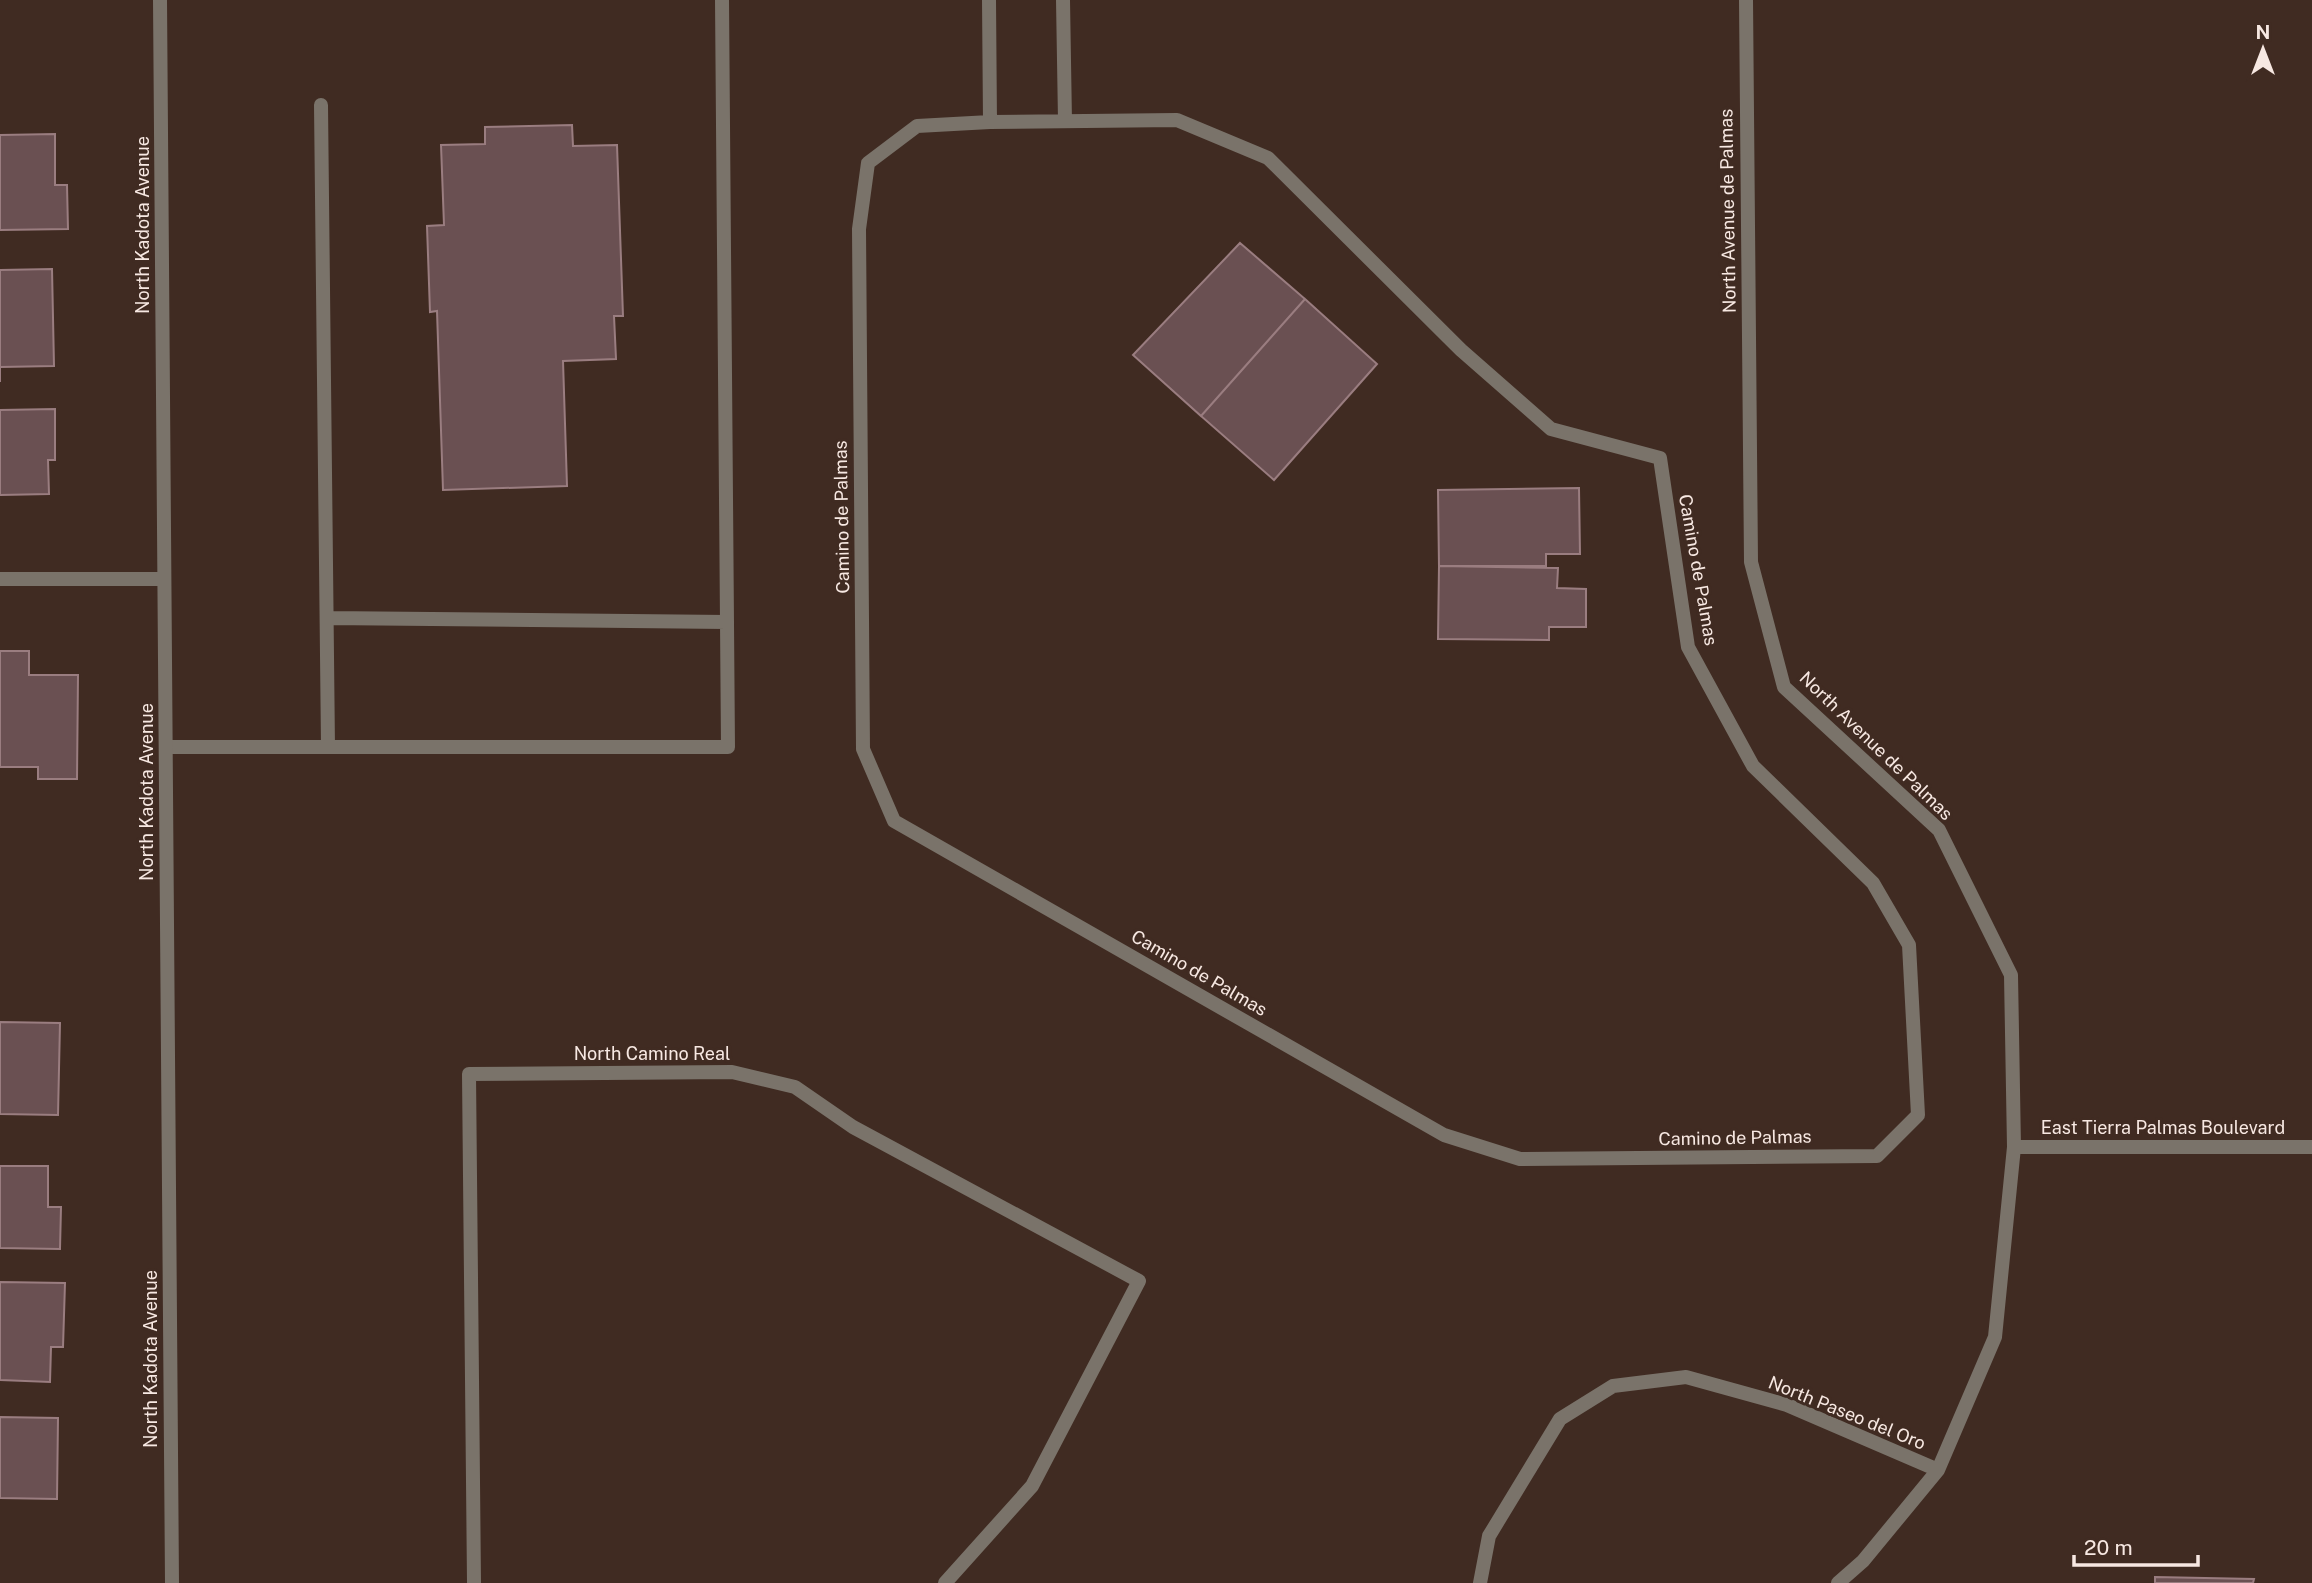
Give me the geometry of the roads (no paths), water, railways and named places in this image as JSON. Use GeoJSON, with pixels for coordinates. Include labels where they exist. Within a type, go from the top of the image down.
{"type":"FeatureCollection","features":[{"type":"Feature","properties":{"kind":"street","name":"North Kadota Avenue"},"geometry":{"type":"LineString","coordinates":[[160,0],[172,1583]]}},
{"type":"Feature","properties":{"kind":"street"},"geometry":{"type":"LineString","coordinates":[[166,747],[728,747],[722,0]]}},
{"type":"Feature","properties":{"kind":"street"},"geometry":{"type":"LineString","coordinates":[[989,0],[990,122]]}},
{"type":"Feature","properties":{"kind":"street"},"geometry":{"type":"LineString","coordinates":[[1063,0],[1065,121]]}},
{"type":"Feature","properties":{"kind":"street","name":"North Avenue de Palmas"},"geometry":{"type":"LineString","coordinates":[[1746,0],[1751,562],[1784,687],[1939,830],[2011,975],[2014,1147],[1995,1337],[1938,1470],[1863,1561],[1838,1583]]}},
{"type":"Feature","properties":{"kind":"street"},"geometry":{"type":"LineString","coordinates":[[321,105],[328,747]]}},
{"type":"Feature","properties":{"kind":"street","name":"Camino de Palmas"},"geometry":{"type":"LineString","coordinates":[[1177,120],[1268,158],[1461,350],[1550,429],[1660,458],[1688,647],[1753,766],[1872,883],[1909,945],[1917,1115],[1877,1156],[1520,1160],[1444,1135],[894,821],[863,749],[859,243],[868,163],[917,126],[1065,121],[1177,120]]}},
{"type":"Feature","properties":{"kind":"street"},"geometry":{"type":"LineString","coordinates":[[0,579],[164,579]]}},
{"type":"Feature","properties":{"kind":"street"},"geometry":{"type":"LineString","coordinates":[[327,618],[727,622]]}},
{"type":"Feature","properties":{"kind":"street","name":"North Camino Real"},"geometry":{"type":"LineString","coordinates":[[474,1583],[470,1074],[732,1072],[795,1087],[853,1127],[1139,1281],[1032,1486],[945,1583]]}},
{"type":"Feature","properties":{"kind":"street","name":"East Tierra Palmas Boulevard"},"geometry":{"type":"LineString","coordinates":[[2014,1147],[2312,1147]]}},
{"type":"Feature","properties":{"kind":"street","name":"North Paseo del Oro"},"geometry":{"type":"LineString","coordinates":[[1480,1583],[1489,1536],[1560,1419],[1613,1386],[1686,1377],[1787,1405],[1938,1470]]}}]}
